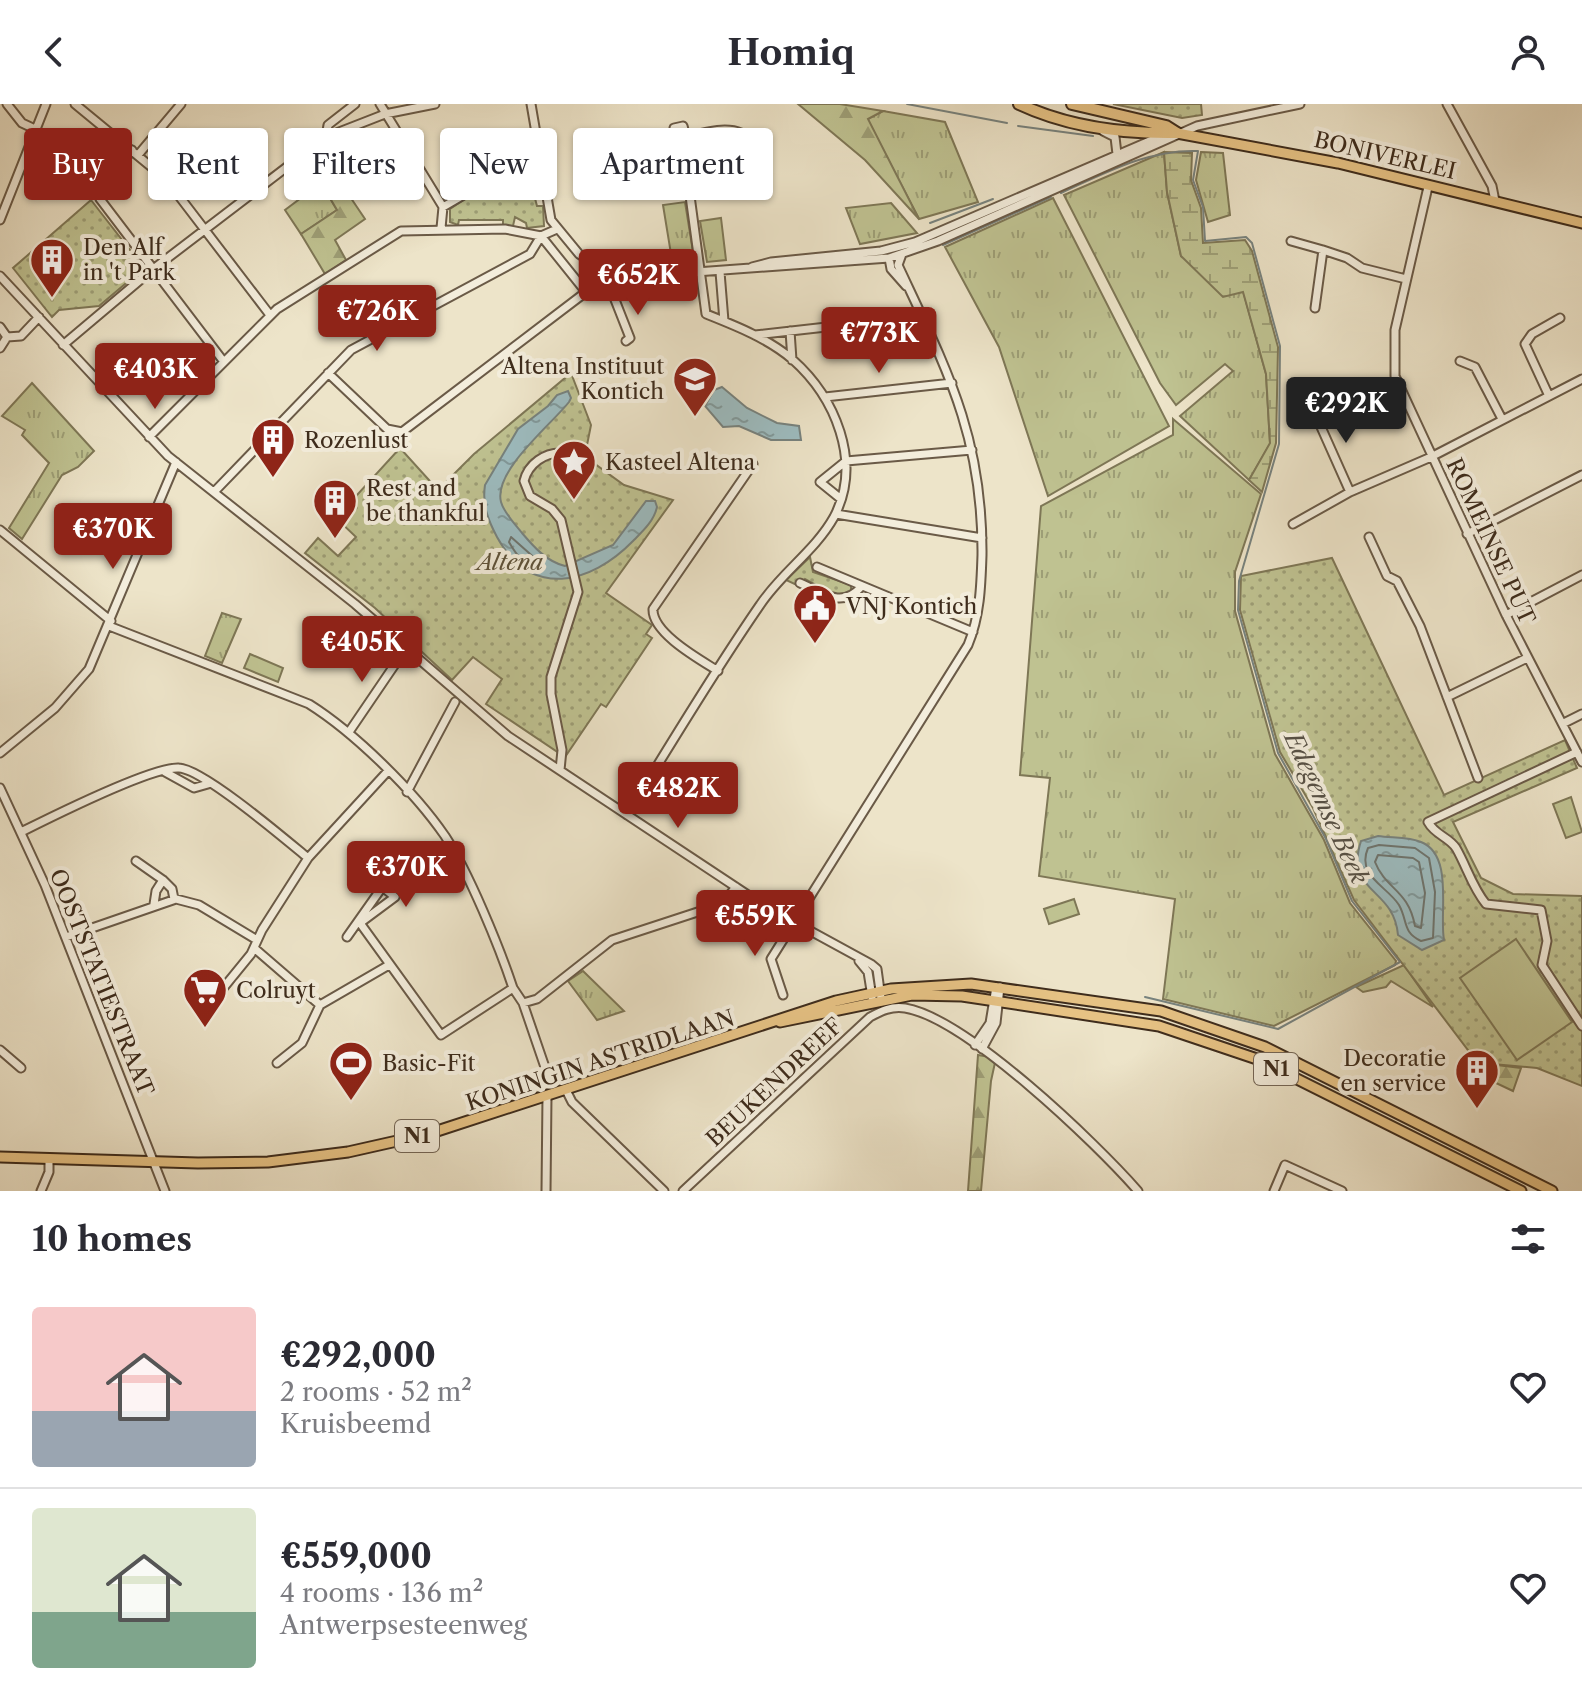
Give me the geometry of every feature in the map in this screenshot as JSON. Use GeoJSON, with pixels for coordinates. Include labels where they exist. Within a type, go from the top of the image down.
{"type":"FeatureCollection","features":[{"type":"Feature","properties":{"kind":"highway","name":"BONIVERLEI"},"geometry":{"type":"LineString","coordinates":[[1019,104],[1057,121],[1141,133],[1177,133]]}},
{"type":"Feature","properties":{"kind":"highway","name":"BONIVERLEI"},"geometry":{"type":"LineString","coordinates":[[1072,104],[1166,126],[1177,133]]}},
{"type":"Feature","properties":{"kind":"main road","name":"BONIVERLEI"},"geometry":{"type":"LineString","coordinates":[[1177,133],[1338,163],[1582,223]]}},
{"type":"Feature","properties":{"kind":"main road","name":"N1"},"geometry":{"type":"LineString","coordinates":[[877,995],[934,984],[998,987],[1161,1011],[1265,1047],[1552,1191]]}},
{"type":"Feature","properties":{"kind":"main road","name":"KONINGIN ASTRIDLAAN"},"geometry":{"type":"LineString","coordinates":[[0,1157],[154,1163],[268,1162],[348,1152],[428,1134],[780,1022],[877,995]]}},
{"type":"Feature","properties":{"kind":"main road","name":"N1"},"geometry":{"type":"LineString","coordinates":[[877,995],[951,995],[996,1001],[1146,1024],[1209,1040],[1257,1059],[1521,1191]]}},
{"type":"Feature","properties":{"kind":"street"},"geometry":{"type":"LineString","coordinates":[[7,104],[22,123],[33,128]]}},
{"type":"Feature","properties":{"kind":"street"},"geometry":{"type":"LineString","coordinates":[[38,128],[46,104]]}},
{"type":"Feature","properties":{"kind":"street"},"geometry":{"type":"LineString","coordinates":[[75,104],[166,179],[270,315]]}},
{"type":"Feature","properties":{"kind":"street"},"geometry":{"type":"LineString","coordinates":[[181,104],[99,196],[224,362]]}},
{"type":"Feature","properties":{"kind":"street"},"geometry":{"type":"LineString","coordinates":[[328,128],[355,104]]}},
{"type":"Feature","properties":{"kind":"street"},"geometry":{"type":"LineString","coordinates":[[380,104],[443,207],[441,228]]}},
{"type":"Feature","properties":{"kind":"street"},"geometry":{"type":"LineString","coordinates":[[349,128],[385,114],[435,104]]}},
{"type":"Feature","properties":{"kind":"street"},"geometry":{"type":"LineString","coordinates":[[531,104],[535,128]]}},
{"type":"Feature","properties":{"kind":"street"},"geometry":{"type":"LineString","coordinates":[[746,270],[771,262],[901,250],[1177,133],[1215,121],[1300,104]]}},
{"type":"Feature","properties":{"kind":"street"},"geometry":{"type":"LineString","coordinates":[[1447,104],[1492,186],[1495,201]]}},
{"type":"Feature","properties":{"kind":"street"},"geometry":{"type":"LineString","coordinates":[[1215,121],[1214,132],[1222,142]]}},
{"type":"Feature","properties":{"kind":"street"},"geometry":{"type":"LineString","coordinates":[[1090,126],[1115,137],[1117,154]]}},
{"type":"Feature","properties":{"kind":"street"},"geometry":{"type":"LineString","coordinates":[[1166,126],[1197,126]]}},
{"type":"Feature","properties":{"kind":"street"},"geometry":{"type":"LineString","coordinates":[[926,242],[1153,138],[1177,133]]}},
{"type":"Feature","properties":{"kind":"street"},"geometry":{"type":"LineString","coordinates":[[0,220],[24,162]]}},
{"type":"Feature","properties":{"kind":"street"},"geometry":{"type":"LineString","coordinates":[[63,345],[152,270],[284,169]]}},
{"type":"Feature","properties":{"kind":"street","name":"ROMEINSE PUT"},"geometry":{"type":"LineString","coordinates":[[1428,187],[1395,330],[1395,376],[1506,615],[1582,762]]}},
{"type":"Feature","properties":{"kind":"street"},"geometry":{"type":"LineString","coordinates":[[443,207],[455,200]]}},
{"type":"Feature","properties":{"kind":"street"},"geometry":{"type":"LineString","coordinates":[[548,200],[551,220],[579,254],[612,272],[638,278],[889,258],[901,250]]}},
{"type":"Feature","properties":{"kind":"street"},"geometry":{"type":"LineString","coordinates":[[627,815],[761,602],[818,540],[836,514],[846,461],[841,431],[825,397],[792,360],[755,335],[706,314],[692,200]]}},
{"type":"Feature","properties":{"kind":"street"},"geometry":{"type":"LineString","coordinates":[[149,437],[270,315],[397,233],[411,228],[505,229],[541,236],[557,229]]}},
{"type":"Feature","properties":{"kind":"street"},"geometry":{"type":"LineString","coordinates":[[541,236],[586,292]]}},
{"type":"Feature","properties":{"kind":"street"},"geometry":{"type":"LineString","coordinates":[[214,492],[357,346],[530,254],[541,236]]}},
{"type":"Feature","properties":{"kind":"street"},"geometry":{"type":"LineString","coordinates":[[1291,241],[1347,258],[1362,268],[1406,279]]}},
{"type":"Feature","properties":{"kind":"street"},"geometry":{"type":"LineString","coordinates":[[783,995],[771,959],[973,632],[980,600],[982,538],[972,450],[952,383],[924,316],[898,265],[901,250]]}},
{"type":"Feature","properties":{"kind":"street"},"geometry":{"type":"LineString","coordinates":[[1315,308],[1314,292],[1323,250]]}},
{"type":"Feature","properties":{"kind":"street"},"geometry":{"type":"LineString","coordinates":[[889,258],[891,269],[908,288]]}},
{"type":"Feature","properties":{"kind":"street"},"geometry":{"type":"LineString","coordinates":[[328,373],[387,429],[402,432],[586,292],[607,283],[612,272]]}},
{"type":"Feature","properties":{"kind":"street"},"geometry":{"type":"LineString","coordinates":[[720,272],[724,321]]}},
{"type":"Feature","properties":{"kind":"street"},"geometry":{"type":"LineString","coordinates":[[0,276],[149,437],[176,462],[355,604],[471,707],[734,891],[877,969],[877,995]]}},
{"type":"Feature","properties":{"kind":"street"},"geometry":{"type":"LineString","coordinates":[[607,283],[630,338],[626,341]]}},
{"type":"Feature","properties":{"kind":"street"},"geometry":{"type":"LineString","coordinates":[[755,335],[924,316]]}},
{"type":"Feature","properties":{"kind":"street"},"geometry":{"type":"LineString","coordinates":[[7,337],[21,336],[39,317]]}},
{"type":"Feature","properties":{"kind":"street"},"geometry":{"type":"LineString","coordinates":[[1549,396],[1525,344],[1532,334],[1560,318]]}},
{"type":"Feature","properties":{"kind":"street"},"geometry":{"type":"LineString","coordinates":[[0,327],[7,337]]}},
{"type":"Feature","properties":{"kind":"street"},"geometry":{"type":"LineString","coordinates":[[790,331],[792,360]]}},
{"type":"Feature","properties":{"kind":"street"},"geometry":{"type":"LineString","coordinates":[[0,348],[7,337]]}},
{"type":"Feature","properties":{"kind":"street"},"geometry":{"type":"LineString","coordinates":[[1460,361],[1475,367],[1502,419]]}},
{"type":"Feature","properties":{"kind":"street"},"geometry":{"type":"LineString","coordinates":[[1293,524],[1350,492],[1431,457],[1582,379]]}},
{"type":"Feature","properties":{"kind":"street"},"geometry":{"type":"LineString","coordinates":[[825,397],[952,383]]}},
{"type":"Feature","properties":{"kind":"street"},"geometry":{"type":"LineString","coordinates":[[1322,399],[1317,418],[1350,492]]}},
{"type":"Feature","properties":{"kind":"street"},"geometry":{"type":"LineString","coordinates":[[841,499],[820,482],[846,461],[972,450]]}},
{"type":"Feature","properties":{"kind":"street"},"geometry":{"type":"LineString","coordinates":[[560,770],[562,750],[551,694],[551,677],[578,592],[561,520],[552,509],[528,493],[525,477],[546,455],[562,453],[577,465],[584,466],[588,453]]}},
{"type":"Feature","properties":{"kind":"street"},"geometry":{"type":"LineString","coordinates":[[0,753],[55,708],[77,684],[110,624],[176,462]]}},
{"type":"Feature","properties":{"kind":"street"},"geometry":{"type":"LineString","coordinates":[[718,671],[677,644],[654,619],[652,612],[657,599],[753,464]]}},
{"type":"Feature","properties":{"kind":"street"},"geometry":{"type":"LineString","coordinates":[[1467,534],[1582,475]]}},
{"type":"Feature","properties":{"kind":"street"},"geometry":{"type":"LineString","coordinates":[[836,514],[982,538]]}},
{"type":"Feature","properties":{"kind":"street"},"geometry":{"type":"LineString","coordinates":[[0,530],[110,624],[309,704],[349,732],[407,792],[449,844],[513,988],[523,1003],[548,1076]]}},
{"type":"Feature","properties":{"kind":"street"},"geometry":{"type":"LineString","coordinates":[[1369,537],[1387,576],[1397,581],[1420,626],[1478,778]]}},
{"type":"Feature","properties":{"kind":"street"},"geometry":{"type":"LineString","coordinates":[[817,567],[973,632]]}},
{"type":"Feature","properties":{"kind":"street"},"geometry":{"type":"LineString","coordinates":[[1506,615],[1582,575]]}},
{"type":"Feature","properties":{"kind":"street"},"geometry":{"type":"LineString","coordinates":[[800,583],[839,600],[850,599],[861,587]]}},
{"type":"Feature","properties":{"kind":"street"},"geometry":{"type":"LineString","coordinates":[[349,732],[402,654]]}},
{"type":"Feature","properties":{"kind":"street"},"geometry":{"type":"LineString","coordinates":[[1447,697],[1527,658]]}},
{"type":"Feature","properties":{"kind":"street"},"geometry":{"type":"LineString","coordinates":[[407,792],[455,702]]}},
{"type":"Feature","properties":{"kind":"street"},"geometry":{"type":"LineString","coordinates":[[1564,723],[1582,714]]}},
{"type":"Feature","properties":{"kind":"street"},"geometry":{"type":"LineString","coordinates":[[1577,752],[1428,822],[1433,831],[1455,848],[1467,877],[1486,904],[1541,910],[1547,941],[1544,971],[1582,1026]]}},
{"type":"Feature","properties":{"kind":"street"},"geometry":{"type":"LineString","coordinates":[[21,832],[126,784],[181,768],[202,776],[208,784],[229,795],[308,858]]}},
{"type":"Feature","properties":{"kind":"street"},"geometry":{"type":"LineString","coordinates":[[165,772],[194,788],[208,784]]}},
{"type":"Feature","properties":{"kind":"street"},"geometry":{"type":"LineString","coordinates":[[220,992],[255,944],[308,858],[387,772]]}},
{"type":"Feature","properties":{"kind":"street","name":"OOSTSTATIESTRAAT"},"geometry":{"type":"LineString","coordinates":[[1,794],[21,832],[66,937],[165,1191]]}},
{"type":"Feature","properties":{"kind":"street"},"geometry":{"type":"LineString","coordinates":[[136,861],[172,889],[174,899]]}},
{"type":"Feature","properties":{"kind":"street"},"geometry":{"type":"LineString","coordinates":[[360,869],[394,894],[394,899],[360,923]]}},
{"type":"Feature","properties":{"kind":"street"},"geometry":{"type":"LineString","coordinates":[[154,904],[163,880]]}},
{"type":"Feature","properties":{"kind":"street"},"geometry":{"type":"LineString","coordinates":[[347,937],[360,923],[383,886]]}},
{"type":"Feature","properties":{"kind":"street"},"geometry":{"type":"LineString","coordinates":[[523,1003],[537,999],[612,940],[722,904],[734,891]]}},
{"type":"Feature","properties":{"kind":"street"},"geometry":{"type":"LineString","coordinates":[[66,937],[174,899],[199,905],[255,944],[320,1005]]}},
{"type":"Feature","properties":{"kind":"street"},"geometry":{"type":"LineString","coordinates":[[360,923],[441,1035],[513,988]]}},
{"type":"Feature","properties":{"kind":"street"},"geometry":{"type":"LineString","coordinates":[[277,1063],[302,1043],[320,1005],[389,965]]}},
{"type":"Feature","properties":{"kind":"street"},"geometry":{"type":"LineString","coordinates":[[998,987],[990,1023],[979,1047],[1083,1134],[1138,1191]]}},
{"type":"Feature","properties":{"kind":"street","name":"BEUKENDREEF"},"geometry":{"type":"LineString","coordinates":[[683,1191],[870,1017],[894,1008],[911,1009],[979,1047]]}},
{"type":"Feature","properties":{"kind":"street"},"geometry":{"type":"LineString","coordinates":[[0,1050],[21,1068]]}},
{"type":"Feature","properties":{"kind":"street"},"geometry":{"type":"LineString","coordinates":[[566,1090],[572,1102],[664,1191]]}},
{"type":"Feature","properties":{"kind":"street"},"geometry":{"type":"LineString","coordinates":[[546,1191],[547,1096]]}},
{"type":"Feature","properties":{"kind":"street"},"geometry":{"type":"LineString","coordinates":[[41,1191],[49,1172],[49,1158]]}},
{"type":"Feature","properties":{"kind":"street"},"geometry":{"type":"LineString","coordinates":[[1274,1191],[1285,1165],[1342,1191]]}},
{"type":"Feature","properties":{"kind":"green space"},"geometry":{"type":"Polygon","coordinates":[[[798,104],[840,104],[883,111],[868,119],[919,219],[865,160],[798,104]]]}},
{"type":"Feature","properties":{"kind":"green space"},"geometry":{"type":"Polygon","coordinates":[[[1113,104],[1201,104],[1202,115],[1182,118],[1113,104]]]}},
{"type":"Feature","properties":{"kind":"green space"},"geometry":{"type":"Polygon","coordinates":[[[883,111],[945,122],[978,202],[919,219],[867,119],[883,111]]]}},
{"type":"Feature","properties":{"kind":"green space"},"geometry":{"type":"Polygon","coordinates":[[[1164,152],[1167,192],[1181,256],[1243,291],[1266,374],[1270,444],[1249,480],[1180,416],[1233,371],[1225,364],[1176,405],[1160,383],[1064,195],[1164,152]]]}},
{"type":"Feature","properties":{"kind":"green space"},"geometry":{"type":"Polygon","coordinates":[[[1164,152],[1192,153],[1191,180],[1201,208],[1203,243],[1245,240],[1252,251],[1278,347],[1276,443],[1262,492],[1249,480],[1270,443],[1266,374],[1243,292],[1223,297],[1181,256],[1167,192],[1164,152]]]}},
{"type":"Feature","properties":{"kind":"green space"},"geometry":{"type":"Polygon","coordinates":[[[1201,152],[1223,153],[1230,215],[1208,222],[1196,180],[1201,152]]]}},
{"type":"Feature","properties":{"kind":"green space"},"geometry":{"type":"Polygon","coordinates":[[[1053,198],[1169,426],[1048,496],[999,347],[945,247],[1053,198]]]}},
{"type":"Feature","properties":{"kind":"green space"},"geometry":{"type":"Polygon","coordinates":[[[91,200],[144,268],[99,306],[59,310],[52,317],[13,268],[91,200]]]}},
{"type":"Feature","properties":{"kind":"green space"},"geometry":{"type":"Polygon","coordinates":[[[298,200],[331,200],[337,210],[301,234],[285,210],[298,200]]]}},
{"type":"Feature","properties":{"kind":"green space"},"geometry":{"type":"Polygon","coordinates":[[[331,200],[352,200],[365,219],[335,240],[346,260],[325,274],[301,234],[337,210],[331,200]]]}},
{"type":"Feature","properties":{"kind":"green space"},"geometry":{"type":"Polygon","coordinates":[[[464,200],[535,200],[537,206],[543,206],[544,226],[527,228],[526,223],[515,217],[513,226],[503,225],[503,220],[459,220],[458,225],[450,222],[450,209],[464,200]]]}},
{"type":"Feature","properties":{"kind":"green space"},"geometry":{"type":"Polygon","coordinates":[[[685,202],[694,258],[672,260],[663,205],[685,202]]]}},
{"type":"Feature","properties":{"kind":"green space"},"geometry":{"type":"Polygon","coordinates":[[[891,203],[917,233],[860,244],[846,208],[891,203]]]}},
{"type":"Feature","properties":{"kind":"green space"},"geometry":{"type":"Polygon","coordinates":[[[721,218],[726,260],[707,262],[700,221],[721,218]]]}},
{"type":"Feature","properties":{"kind":"green space","name":"Altena"},"geometry":{"type":"Polygon","coordinates":[[[571,373],[591,425],[586,450],[593,452],[591,461],[624,485],[673,500],[606,593],[652,625],[646,634],[652,638],[606,707],[601,704],[565,757],[486,704],[502,679],[473,657],[452,680],[375,608],[305,553],[318,538],[338,556],[356,537],[336,518],[400,448],[438,490],[474,454],[571,373]]]}},
{"type":"Feature","properties":{"kind":"green space"},"geometry":{"type":"Polygon","coordinates":[[[32,383],[94,451],[78,467],[62,475],[22,539],[9,528],[49,463],[22,435],[25,430],[2,416],[32,383]]]}},
{"type":"Feature","properties":{"kind":"green space"},"geometry":{"type":"Polygon","coordinates":[[[1173,419],[1261,494],[1235,572],[1235,611],[1275,754],[1324,840],[1350,903],[1396,961],[1395,965],[1274,1026],[1163,999],[1175,899],[1039,876],[1050,778],[1020,775],[1041,506],[1173,435],[1173,419]]]}},
{"type":"Feature","properties":{"kind":"green space"},"geometry":{"type":"Polygon","coordinates":[[[810,557],[813,572],[851,585],[851,592],[836,596],[805,579],[799,586],[786,580],[810,557]]]}},
{"type":"Feature","properties":{"kind":"green space"},"geometry":{"type":"Polygon","coordinates":[[[1332,558],[1444,795],[1565,740],[1577,768],[1453,822],[1481,878],[1513,894],[1582,896],[1582,1086],[1537,1068],[1481,1063],[1471,1054],[1354,900],[1313,808],[1280,752],[1240,610],[1241,576],[1332,558]]]}},
{"type":"Feature","properties":{"kind":"green space"},"geometry":{"type":"Polygon","coordinates":[[[222,613],[241,619],[222,663],[205,656],[222,613]]]}},
{"type":"Feature","properties":{"kind":"green space"},"geometry":{"type":"Polygon","coordinates":[[[250,654],[283,668],[278,682],[244,668],[250,654]]]}},
{"type":"Feature","properties":{"kind":"green space"},"geometry":{"type":"Polygon","coordinates":[[[1571,797],[1582,832],[1566,838],[1553,804],[1571,797]]]}},
{"type":"Feature","properties":{"kind":"green space"},"geometry":{"type":"Polygon","coordinates":[[[1074,899],[1079,914],[1049,924],[1044,909],[1074,899]]]}},
{"type":"Feature","properties":{"kind":"green space"},"geometry":{"type":"Polygon","coordinates":[[[1516,939],[1572,1022],[1517,1060],[1460,978],[1516,939]]]}},
{"type":"Feature","properties":{"kind":"green space"},"geometry":{"type":"Polygon","coordinates":[[[1404,965],[1433,1007],[1391,981],[1386,987],[1363,992],[1356,987],[1404,965]]]}},
{"type":"Feature","properties":{"kind":"green space"},"geometry":{"type":"Polygon","coordinates":[[[583,971],[624,1011],[597,1020],[568,981],[583,971]]]}},
{"type":"Feature","properties":{"kind":"green space"},"geometry":{"type":"Polygon","coordinates":[[[1471,1054],[1481,1063],[1521,1068],[1513,1091],[1477,1074],[1471,1054]]]}},
{"type":"Feature","properties":{"kind":"green space"},"geometry":{"type":"Polygon","coordinates":[[[978,1055],[996,1058],[981,1191],[968,1191],[978,1055]]]}},
{"type":"Feature","properties":{"kind":"water"},"geometry":{"type":"Polygon","coordinates":[[[722,387],[747,408],[777,423],[799,426],[801,440],[771,440],[739,426],[723,427],[705,406],[714,390],[722,387]]]}},
{"type":"Feature","properties":{"kind":"water"},"geometry":{"type":"Polygon","coordinates":[[[568,391],[569,402],[525,449],[506,477],[501,502],[510,518],[541,553],[565,566],[613,545],[646,501],[655,501],[657,507],[648,526],[616,556],[598,568],[562,579],[544,577],[527,570],[511,557],[491,525],[484,492],[485,485],[518,429],[557,395],[568,391]]]}},
{"type":"Feature","properties":{"kind":"water"},"geometry":{"type":"Polygon","coordinates":[[[1378,836],[1421,842],[1438,859],[1443,886],[1444,940],[1422,950],[1398,935],[1395,919],[1388,907],[1359,871],[1361,841],[1378,836]]]}},
{"type":"Feature","properties":{"kind":"waterway"},"geometry":{"type":"LineString","coordinates":[[907,104],[1007,123]]}},
{"type":"Feature","properties":{"kind":"waterway"},"geometry":{"type":"LineString","coordinates":[[1018,126],[1093,136]]}},
{"type":"Feature","properties":{"kind":"waterway","name":"Edegemse Beek"},"geometry":{"type":"LineString","coordinates":[[1061,193],[1145,158],[1198,151],[1193,180],[1203,207],[1205,241],[1246,237],[1252,243],[1280,346],[1279,444],[1239,581],[1238,610],[1278,753],[1326,839],[1352,901],[1400,962],[1278,1029],[1145,997]]}},
{"type":"Feature","properties":{"kind":"waterway"},"geometry":{"type":"LineString","coordinates":[[943,245],[1051,197]]}},
{"type":"Feature","properties":{"kind":"waterway"},"geometry":{"type":"LineString","coordinates":[[930,223],[993,199]]}},
{"type":"Feature","properties":{"kind":"place","name":"Den Alf in 't Park"},"geometry":{"type":"Point","coordinates":[52,299]}},
{"type":"Feature","properties":{"kind":"place","name":"Altena Instituut Kontich"},"geometry":{"type":"Point","coordinates":[695,418]}},
{"type":"Feature","properties":{"kind":"place","name":"Rozenlust"},"geometry":{"type":"Point","coordinates":[273,479]}},
{"type":"Feature","properties":{"kind":"place","name":"Kasteel Altena"},"geometry":{"type":"Point","coordinates":[574,501]}},
{"type":"Feature","properties":{"kind":"place","name":"Rest and be thankful"},"geometry":{"type":"Point","coordinates":[335,540]}},
{"type":"Feature","properties":{"kind":"place","name":"VNJ Kontich"},"geometry":{"type":"Point","coordinates":[815,645]}},
{"type":"Feature","properties":{"kind":"place","name":"Colruyt"},"geometry":{"type":"Point","coordinates":[205,1029]}},
{"type":"Feature","properties":{"kind":"place","name":"Basic-Fit"},"geometry":{"type":"Point","coordinates":[351,1102]}},
{"type":"Feature","properties":{"kind":"place","name":"Decoratie en service"},"geometry":{"type":"Point","coordinates":[1477,1110]}}]}
